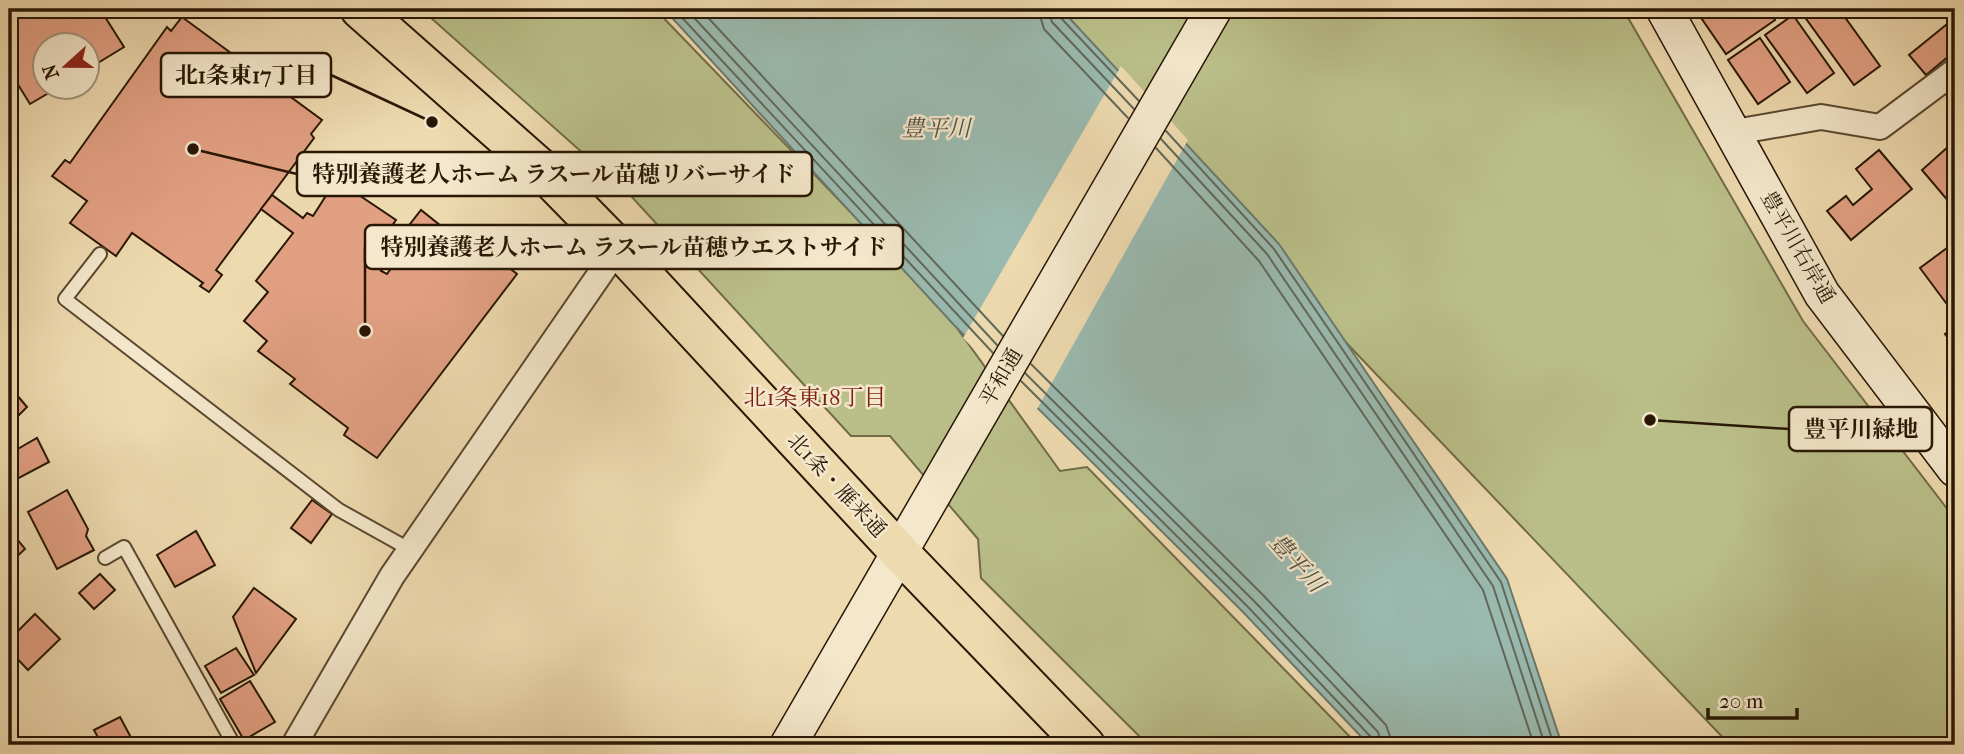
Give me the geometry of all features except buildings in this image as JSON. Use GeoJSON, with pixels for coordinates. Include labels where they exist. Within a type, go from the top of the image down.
{"type":"FeatureCollection","features":[{"type":"Feature","properties":{"kind":"highway","name":"北1条・雁来通"},"geometry":{"type":"LineString","coordinates":[[336,9],[408,50]]}},
{"type":"Feature","properties":{"kind":"highway","name":"北1条・雁来通"},"geometry":{"type":"LineString","coordinates":[[360,9],[541,169],[618,248],[901,554],[1085,745]]}},
{"type":"Feature","properties":{"kind":"street","name":"平和通"},"geometry":{"type":"LineString","coordinates":[[788,745],[901,554],[1214,9]]}},
{"type":"Feature","properties":{"kind":"street","name":"豊平川右岸通"},"geometry":{"type":"LineString","coordinates":[[1664,9],[1735,132],[1822,294],[1955,470]]}},
{"type":"Feature","properties":{"kind":"street"},"geometry":{"type":"LineString","coordinates":[[1735,132],[1821,117],[1880,127],[1955,71]]}},
{"type":"Feature","properties":{"kind":"street"},"geometry":{"type":"LineString","coordinates":[[294,745],[392,576],[618,248]]}},
{"type":"Feature","properties":{"kind":"lane"},"geometry":{"type":"LineString","coordinates":[[100,254],[65,299],[338,510],[410,549]]}},
{"type":"Feature","properties":{"kind":"lane"},"geometry":{"type":"LineString","coordinates":[[105,558],[124,547],[234,745]]}},
{"type":"Feature","properties":{"kind":"green space"},"geometry":{"type":"Polygon","coordinates":[[[421,9],[655,9],[941,306],[1060,471],[1087,467],[1358,745],[1148,745],[981,578],[978,539],[890,436],[851,436],[631,196],[421,9]]]}},
{"type":"Feature","properties":{"kind":"green space"},"geometry":{"type":"Polygon","coordinates":[[[1014,9],[1623,9],[1803,321],[1955,519],[1955,745],[1730,745],[1314,309],[1014,9]]]}},
{"type":"Feature","properties":{"kind":"water","name":"豊平川"},"geometry":{"type":"Polygon","coordinates":[[[664,9],[1061,9],[1279,244],[1507,579],[1562,745],[1369,745],[1243,612],[954,325],[664,9]]]}},
{"type":"Feature","properties":{"kind":"pier"},"geometry":{"type":"Polygon","coordinates":[[[1121,66],[1188,140],[1036,411],[963,338],[1121,66]]]}},
{"type":"Feature","properties":{"kind":"place","name":"北1条東17丁目"},"geometry":{"type":"Point","coordinates":[432,122]}},
{"type":"Feature","properties":{"kind":"place","name":"特別養護老人ホーム ラスール苗穂リバーサイド"},"geometry":{"type":"Point","coordinates":[193,149]}},
{"type":"Feature","properties":{"kind":"place","name":"特別養護老人ホーム ラスール苗穂ウエストサイド"},"geometry":{"type":"Point","coordinates":[365,331]}},
{"type":"Feature","properties":{"kind":"place","name":"豊平川緑地"},"geometry":{"type":"Point","coordinates":[1650,420]}},
{"type":"Feature","properties":{"kind":"district","name":"北1条東18丁目"},"geometry":{"type":"Point","coordinates":[815,397]}}]}
